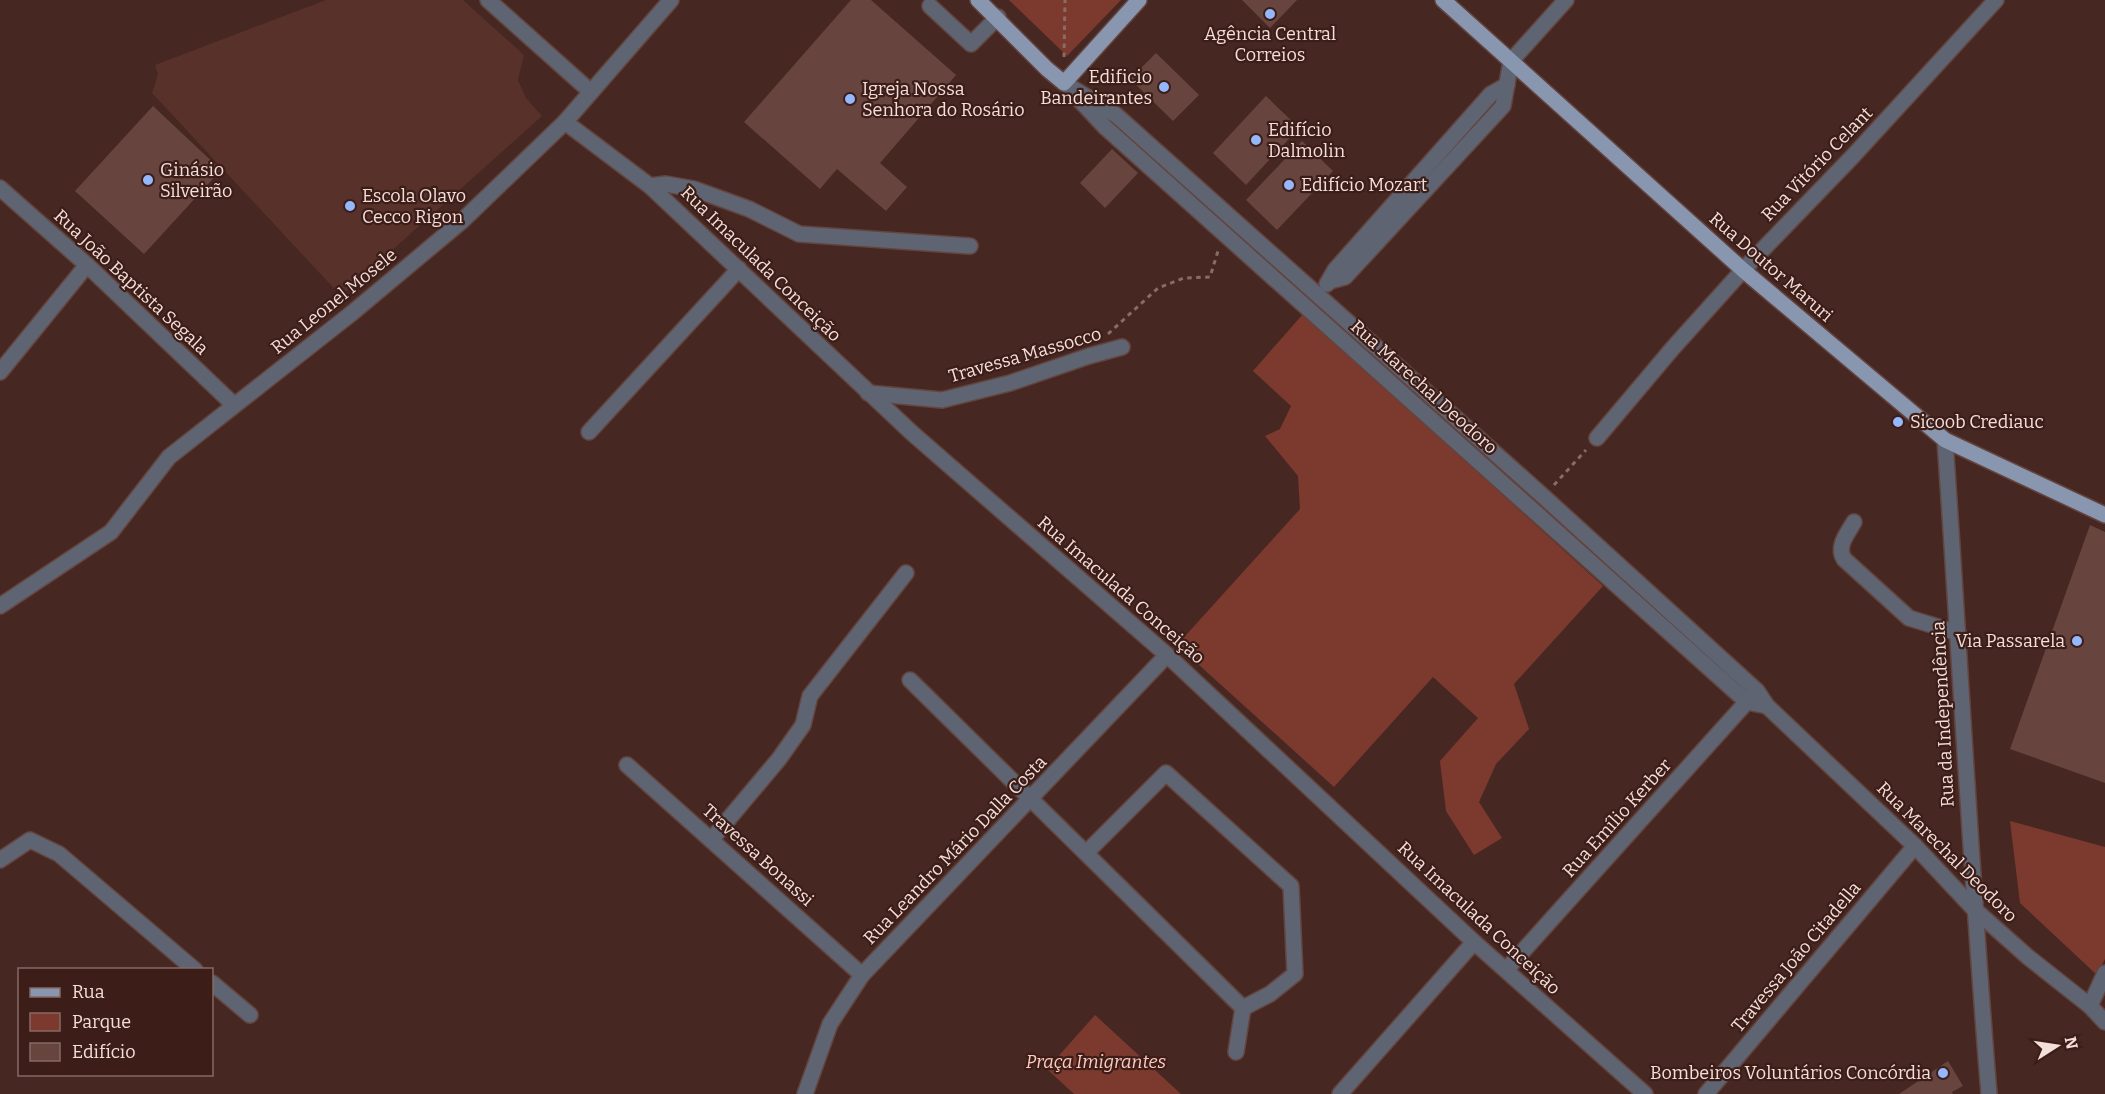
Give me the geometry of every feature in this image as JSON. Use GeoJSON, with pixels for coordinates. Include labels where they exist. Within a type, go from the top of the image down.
{"type":"FeatureCollection","features":[{"type":"Feature","properties":{"kind":"main road","name":"Rua Marechal Deodoro"},"geometry":{"type":"LineString","coordinates":[[978,0],[1064,83]]}},
{"type":"Feature","properties":{"kind":"main road"},"geometry":{"type":"LineString","coordinates":[[1064,83],[1139,0]]}},
{"type":"Feature","properties":{"kind":"main road","name":"Rua Doutor Maruri"},"geometry":{"type":"LineString","coordinates":[[1443,0],[1743,270],[1945,440],[2105,515]]}},
{"type":"Feature","properties":{"kind":"street"},"geometry":{"type":"LineString","coordinates":[[489,0],[591,92]]}},
{"type":"Feature","properties":{"kind":"street","name":"Rua Leonel Mosele"},"geometry":{"type":"LineString","coordinates":[[0,606],[111,532],[169,457],[352,313],[462,221],[565,122],[671,0]]}},
{"type":"Feature","properties":{"kind":"street"},"geometry":{"type":"LineString","coordinates":[[1306,307],[1330,281],[1335,270],[1491,94],[1507,85],[1511,61],[1566,0]]}},
{"type":"Feature","properties":{"kind":"street","name":"Rua Vitório Celant"},"geometry":{"type":"LineString","coordinates":[[1597,438],[1743,270],[1853,156],[1996,0]]}},
{"type":"Feature","properties":{"kind":"street"},"geometry":{"type":"LineString","coordinates":[[930,6],[971,44],[998,17]]}},
{"type":"Feature","properties":{"kind":"street","name":"Rua Marechal Deodoro"},"geometry":{"type":"LineString","coordinates":[[1064,83],[1116,114],[1544,496],[1752,696]]}},
{"type":"Feature","properties":{"kind":"street","name":"Rua Marechal Deodoro"},"geometry":{"type":"LineString","coordinates":[[1064,83],[1105,127],[1306,307],[1752,696],[1767,706],[1915,846],[1974,909],[2028,957],[2090,1006],[2105,1022]]}},
{"type":"Feature","properties":{"kind":"street","name":"Rua Imaculada Conceição"},"geometry":{"type":"LineString","coordinates":[[565,122],[650,186],[868,393],[1167,655],[1474,942],[1644,1094]]}},
{"type":"Feature","properties":{"kind":"street"},"geometry":{"type":"LineString","coordinates":[[650,186],[666,184],[694,189],[749,209],[799,234],[970,246]]}},
{"type":"Feature","properties":{"kind":"street","name":"Rua João Baptista Segala"},"geometry":{"type":"LineString","coordinates":[[0,188],[87,265],[234,405]]}},
{"type":"Feature","properties":{"kind":"street"},"geometry":{"type":"LineString","coordinates":[[0,372],[87,265]]}},
{"type":"Feature","properties":{"kind":"street"},"geometry":{"type":"LineString","coordinates":[[589,432],[739,269]]}},
{"type":"Feature","properties":{"kind":"street","name":"Travessa Massocco"},"geometry":{"type":"LineString","coordinates":[[868,393],[942,400],[1010,383],[1089,356],[1122,348]]}},
{"type":"Feature","properties":{"kind":"street","name":"Rua da Independência"},"geometry":{"type":"LineString","coordinates":[[1945,440],[1974,909],[1989,1094]]}},
{"type":"Feature","properties":{"kind":"street"},"geometry":{"type":"LineString","coordinates":[[1854,522],[1840,547],[1840,553],[1844,559],[1909,618],[1958,633]]}},
{"type":"Feature","properties":{"kind":"street"},"geometry":{"type":"LineString","coordinates":[[711,840],[779,759],[803,725],[810,696],[906,573]]}},
{"type":"Feature","properties":{"kind":"street","name":"Rua Leandro Mário Dalla Costa"},"geometry":{"type":"LineString","coordinates":[[805,1094],[830,1024],[862,975],[1167,655]]}},
{"type":"Feature","properties":{"kind":"street"},"geometry":{"type":"LineString","coordinates":[[910,680],[1243,1008]]}},
{"type":"Feature","properties":{"kind":"street","name":"Rua Emílio Kerber"},"geometry":{"type":"LineString","coordinates":[[1506,970],[1752,696]]}},
{"type":"Feature","properties":{"kind":"street","name":"Travessa Bonassi"},"geometry":{"type":"LineString","coordinates":[[627,765],[862,975]]}},
{"type":"Feature","properties":{"kind":"street"},"geometry":{"type":"LineString","coordinates":[[1086,853],[1166,773],[1291,886],[1295,974],[1270,994],[1243,1008]]}},
{"type":"Feature","properties":{"kind":"street"},"geometry":{"type":"LineString","coordinates":[[0,860],[30,840],[59,854],[194,968]]}},
{"type":"Feature","properties":{"kind":"street","name":"Travessa João Citadella"},"geometry":{"type":"LineString","coordinates":[[1706,1094],[1915,846]]}},
{"type":"Feature","properties":{"kind":"street"},"geometry":{"type":"LineString","coordinates":[[1341,1094],[1474,942]]}},
{"type":"Feature","properties":{"kind":"street"},"geometry":{"type":"LineString","coordinates":[[2090,1006],[2105,973]]}},
{"type":"Feature","properties":{"kind":"street"},"geometry":{"type":"LineString","coordinates":[[213,984],[250,1016]]}},
{"type":"Feature","properties":{"kind":"street"},"geometry":{"type":"LineString","coordinates":[[1236,1052],[1243,1008]]}},
{"type":"Feature","properties":{"kind":"path"},"geometry":{"type":"LineString","coordinates":[[1064,83],[1065,0]]}},
{"type":"Feature","properties":{"kind":"path"},"geometry":{"type":"LineString","coordinates":[[1089,356],[1113,329],[1158,288],[1184,278],[1210,277],[1219,249]]}},
{"type":"Feature","properties":{"kind":"path"},"geometry":{"type":"LineString","coordinates":[[1544,496],[1597,438]]}},
{"type":"Feature","properties":{"kind":"shaded area","name":"Escola Olavo Cecco Rigon"},"geometry":{"type":"Polygon","coordinates":[[[326,0],[463,0],[524,55],[518,80],[526,98],[542,116],[341,296],[152,93],[158,74],[155,65],[326,0]]]}},
{"type":"Feature","properties":{"kind":"green space"},"geometry":{"type":"Polygon","coordinates":[[[1009,0],[1121,0],[1067,56],[1009,0]]]}},
{"type":"Feature","properties":{"kind":"green space"},"geometry":{"type":"Polygon","coordinates":[[[1303,314],[1603,586],[1514,684],[1529,729],[1496,764],[1479,802],[1502,838],[1474,855],[1446,811],[1440,761],[1478,718],[1433,677],[1334,787],[1177,645],[1300,509],[1298,476],[1265,436],[1280,429],[1291,406],[1253,371],[1303,314]]]}},
{"type":"Feature","properties":{"kind":"green space"},"geometry":{"type":"Polygon","coordinates":[[[2010,821],[2105,847],[2105,959],[2097,975],[2020,903],[2010,821]]]}},
{"type":"Feature","properties":{"kind":"green space","name":"Praça Imigrantes"},"geometry":{"type":"Polygon","coordinates":[[[1095,1015],[1181,1094],[1074,1094],[1047,1069],[1095,1015]]]}},
{"type":"Feature","properties":{"kind":"building","name":"Igreja Nossa Senhora do Rosário"},"geometry":{"type":"Polygon","coordinates":[[[851,0],[871,0],[956,75],[880,163],[907,187],[886,211],[837,169],[820,189],[744,122],[851,0]]]}},
{"type":"Feature","properties":{"kind":"building","name":"Agência Central Correios"},"geometry":{"type":"Polygon","coordinates":[[[1242,0],[1297,0],[1270,28],[1242,0]]]}},
{"type":"Feature","properties":{"kind":"building","name":"Edificio Bandeirantes"},"geometry":{"type":"Polygon","coordinates":[[[1156,53],[1199,95],[1173,121],[1130,79],[1156,53]]]}},
{"type":"Feature","properties":{"kind":"building","name":"Edifício Dalmolin"},"geometry":{"type":"Polygon","coordinates":[[[1266,96],[1299,128],[1246,185],[1213,153],[1266,96]]]}},
{"type":"Feature","properties":{"kind":"building","name":"Ginásio Silveirão"},"geometry":{"type":"Polygon","coordinates":[[[153,106],[221,170],[144,254],[75,191],[153,106]]]}},
{"type":"Feature","properties":{"kind":"building","name":"Edifício Mozart"},"geometry":{"type":"Polygon","coordinates":[[[1302,141],[1333,171],[1277,230],[1246,200],[1302,141]]]}},
{"type":"Feature","properties":{"kind":"building"},"geometry":{"type":"Polygon","coordinates":[[[1112,149],[1138,173],[1105,208],[1080,183],[1112,149]]]}},
{"type":"Feature","properties":{"kind":"building","name":"Via Passarela"},"geometry":{"type":"Polygon","coordinates":[[[2090,525],[2105,532],[2105,783],[2010,749],[2090,525]]]}},
{"type":"Feature","properties":{"kind":"building","name":"Bombeiros Voluntários Concórdia"},"geometry":{"type":"Polygon","coordinates":[[[1948,1061],[1963,1086],[1952,1092],[1953,1094],[1899,1094],[1948,1061]]]}},
{"type":"Feature","properties":{"kind":"place","name":"Agência Central Correios"},"geometry":{"type":"Point","coordinates":[1270,14]}},
{"type":"Feature","properties":{"kind":"place","name":"Edificio Bandeirantes"},"geometry":{"type":"Point","coordinates":[1164,87]}},
{"type":"Feature","properties":{"kind":"place","name":"Igreja Nossa Senhora do Rosário"},"geometry":{"type":"Point","coordinates":[850,99]}},
{"type":"Feature","properties":{"kind":"place","name":"Edifício Dalmolin"},"geometry":{"type":"Point","coordinates":[1256,140]}},
{"type":"Feature","properties":{"kind":"place","name":"Ginásio Silveirão"},"geometry":{"type":"Point","coordinates":[148,180]}},
{"type":"Feature","properties":{"kind":"place","name":"Edifício Mozart"},"geometry":{"type":"Point","coordinates":[1289,185]}},
{"type":"Feature","properties":{"kind":"place","name":"Escola Olavo Cecco Rigon"},"geometry":{"type":"Point","coordinates":[350,206]}},
{"type":"Feature","properties":{"kind":"place","name":"Sicoob Crediauc"},"geometry":{"type":"Point","coordinates":[1898,422]}},
{"type":"Feature","properties":{"kind":"place","name":"Via Passarela"},"geometry":{"type":"Point","coordinates":[2077,641]}},
{"type":"Feature","properties":{"kind":"place","name":"Bombeiros Voluntários Concórdia"},"geometry":{"type":"Point","coordinates":[1943,1073]}}]}
